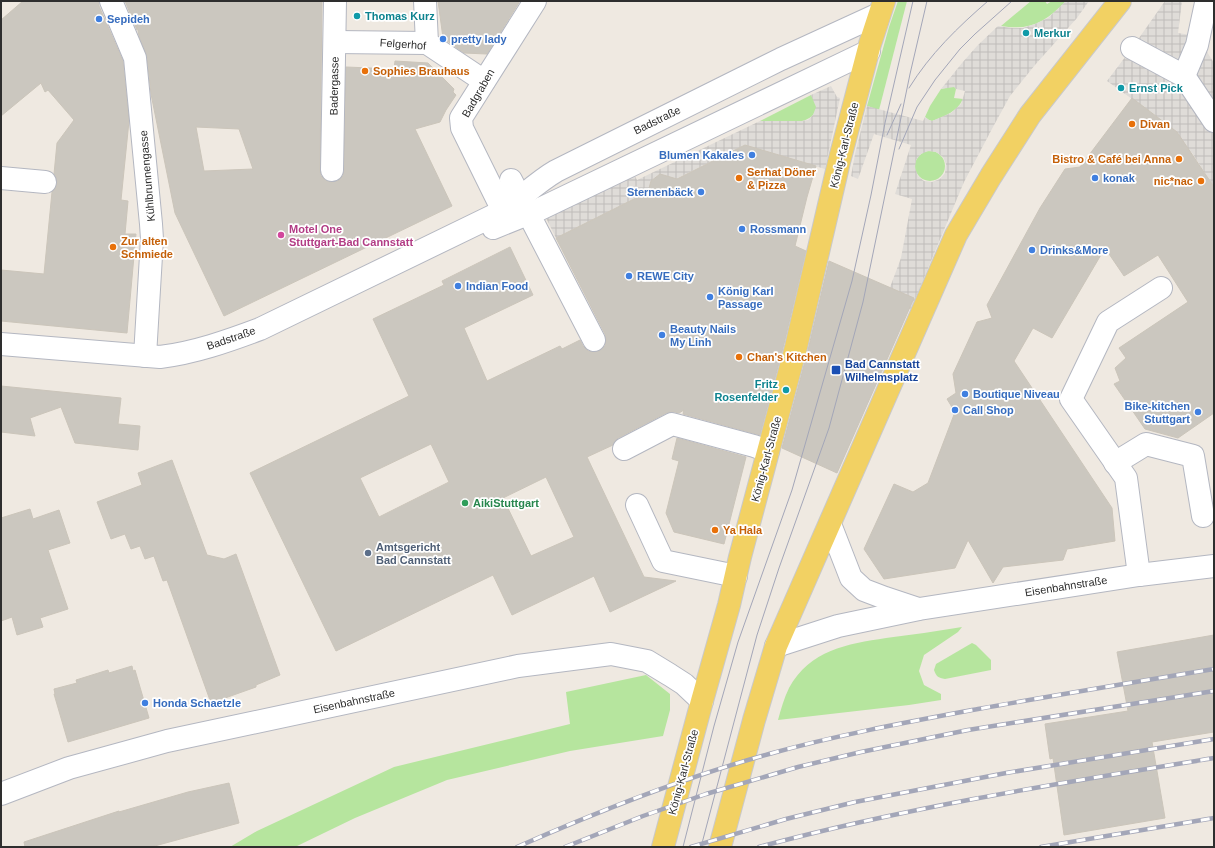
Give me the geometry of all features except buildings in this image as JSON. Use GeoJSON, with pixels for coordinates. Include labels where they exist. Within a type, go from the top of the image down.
{"type":"FeatureCollection","features":[{"type":"Feature","properties":{"kind":"main road"},"geometry":{"type":"LineString","coordinates":[[1102,24],[1111,1]]}},
{"type":"Feature","properties":{"kind":"main road"},"geometry":{"type":"LineString","coordinates":[[720,847],[754,720],[776,646],[956,235],[1030,115],[1120,1]]}},
{"type":"Feature","properties":{"kind":"main road","name":"König-Karl-Straße"},"geometry":{"type":"LineString","coordinates":[[663,847],[729,605],[740,557],[796,347],[839,162],[868,51],[882,7]]}},
{"type":"Feature","properties":{"kind":"street","name":"Kühlbrunnengasse"},"geometry":{"type":"LineString","coordinates":[[111,1],[135,58],[151,224],[152,239],[145,356]]}},
{"type":"Feature","properties":{"kind":"street","name":"Badergasse"},"geometry":{"type":"LineString","coordinates":[[332,170],[335,1]]}},
{"type":"Feature","properties":{"kind":"street"},"geometry":{"type":"LineString","coordinates":[[425,1],[427,43]]}},
{"type":"Feature","properties":{"kind":"street","name":"Badgraben"},"geometry":{"type":"LineString","coordinates":[[503,211],[462,128],[461,118],[535,1]]}},
{"type":"Feature","properties":{"kind":"street"},"geometry":{"type":"LineString","coordinates":[[1184,76],[1191,38],[1206,3]]}},
{"type":"Feature","properties":{"kind":"street","name":"Badstraße"},"geometry":{"type":"LineString","coordinates":[[443,240],[475,235],[546,176],[882,7]]}},
{"type":"Feature","properties":{"kind":"street","name":"Felgerhof"},"geometry":{"type":"LineString","coordinates":[[335,42],[427,43],[484,81]]}},
{"type":"Feature","properties":{"kind":"street"},"geometry":{"type":"LineString","coordinates":[[1132,48],[1184,76],[1214,121]]}},
{"type":"Feature","properties":{"kind":"street","name":"Badstraße"},"geometry":{"type":"LineString","coordinates":[[1,344],[160,357],[170,356],[217,344],[238,337],[260,329],[503,211],[520,197],[805,82],[868,51]]}},
{"type":"Feature","properties":{"kind":"street"},"geometry":{"type":"LineString","coordinates":[[1,178],[45,182]]}},
{"type":"Feature","properties":{"kind":"street"},"geometry":{"type":"LineString","coordinates":[[520,197],[594,340]]}},
{"type":"Feature","properties":{"kind":"street"},"geometry":{"type":"LineString","coordinates":[[1139,575],[1126,478],[1071,399],[1108,322],[1161,288]]}},
{"type":"Feature","properties":{"kind":"street"},"geometry":{"type":"LineString","coordinates":[[624,449],[672,424],[768,451]]}},
{"type":"Feature","properties":{"kind":"street"},"geometry":{"type":"LineString","coordinates":[[1115,463],[1146,444],[1193,456],[1203,516]]}},
{"type":"Feature","properties":{"kind":"street"},"geometry":{"type":"LineString","coordinates":[[637,505],[663,561],[736,576]]}},
{"type":"Feature","properties":{"kind":"street","name":"Eisenbahnstraße"},"geometry":{"type":"LineString","coordinates":[[830,524],[851,578],[864,590],[919,609]]}},
{"type":"Feature","properties":{"kind":"street","name":"Eisenbahnstraße"},"geometry":{"type":"LineString","coordinates":[[776,646],[838,626],[919,609],[1139,575],[1214,566]]}},
{"type":"Feature","properties":{"kind":"street","name":"Eisenbahnstraße"},"geometry":{"type":"LineString","coordinates":[[1,794],[69,768],[167,741],[518,666],[611,654],[647,662],[684,684],[702,701]]}},
{"type":"Feature","properties":{"kind":"green space"},"geometry":{"type":"Polygon","coordinates":[[[898,1],[907,1],[879,110],[867,106],[889,27],[898,1]]]}},
{"type":"Feature","properties":{"kind":"green space"},"geometry":{"type":"Polygon","coordinates":[[[1031,1],[1045,1],[1047,4],[1052,1],[1066,1],[1059,8],[1037,23],[1021,27],[1001,26],[1031,1]]]}},
{"type":"Feature","properties":{"kind":"green space"},"geometry":{"type":"Polygon","coordinates":[[[955,87],[956,89],[954,98],[963,99],[954,110],[946,115],[932,121],[929,120],[925,117],[930,106],[941,89],[955,87]]]}},
{"type":"Feature","properties":{"kind":"green space"},"geometry":{"type":"Polygon","coordinates":[[[811,95],[817,106],[812,116],[807,119],[802,121],[760,121],[811,95]]]}},
{"type":"Feature","properties":{"kind":"green space"},"geometry":{"type":"Polygon","coordinates":[[[930,151],[941,155],[945,166],[941,177],[930,181],[919,177],[915,166],[919,155],[930,151]]]}},
{"type":"Feature","properties":{"kind":"green space"},"geometry":{"type":"Polygon","coordinates":[[[962,627],[958,632],[924,655],[919,671],[924,685],[941,694],[941,700],[778,720],[789,688],[798,675],[819,657],[844,646],[857,643],[962,627]]]}},
{"type":"Feature","properties":{"kind":"green space"},"geometry":{"type":"Polygon","coordinates":[[[972,643],[991,660],[991,670],[945,679],[937,675],[934,670],[936,664],[972,643]]]}},
{"type":"Feature","properties":{"kind":"green space"},"geometry":{"type":"Polygon","coordinates":[[[646,675],[670,694],[670,710],[663,736],[570,751],[447,780],[355,818],[295,847],[230,847],[257,831],[394,767],[570,724],[566,692],[646,675]]]}},
{"type":"Feature","properties":{"kind":"shaded area"},"geometry":{"type":"Polygon","coordinates":[[[1066,1],[1089,1],[1077,18],[1035,65],[1010,96],[964,182],[911,309],[886,298],[901,258],[912,199],[895,194],[911,145],[874,134],[858,179],[851,176],[867,106],[923,121],[925,117],[932,121],[951,113],[961,104],[965,91],[954,87],[941,89],[977,46],[998,26],[1023,28],[1048,18],[1066,1]],[[928,151],[921,154],[916,160],[915,168],[918,176],[924,181],[932,182],[940,179],[945,173],[946,164],[943,157],[936,152],[928,151]]]}},
{"type":"Feature","properties":{"kind":"shaded area"},"geometry":{"type":"Polygon","coordinates":[[[1165,1],[1182,1],[1178,33],[1197,36],[1214,63],[1214,187],[1192,153],[1168,132],[1171,127],[1107,81],[1165,1]]]}},
{"type":"Feature","properties":{"kind":"shaded area"},"geometry":{"type":"Polygon","coordinates":[[[831,86],[837,97],[840,98],[825,169],[745,145],[678,178],[680,183],[662,175],[658,175],[651,181],[648,198],[646,193],[556,238],[546,218],[635,176],[637,180],[760,121],[808,120],[813,115],[816,107],[811,95],[831,86]]]}},
{"type":"Feature","properties":{"kind":"tram line"},"geometry":{"type":"LineString","coordinates":[[683,847],[714,726],[738,642],[792,490],[852,281],[885,123],[913,1]]}},
{"type":"Feature","properties":{"kind":"tram line"},"geometry":{"type":"LineString","coordinates":[[701,847],[757,635],[779,568],[829,428],[863,302],[910,74],[927,1]]}},
{"type":"Feature","properties":{"kind":"tram line"},"geometry":{"type":"LineString","coordinates":[[909,88],[935,52],[988,1]]}},
{"type":"Feature","properties":{"kind":"tram line"},"geometry":{"type":"LineString","coordinates":[[899,149],[917,107],[935,80],[960,49],[1012,1]]}},
{"type":"Feature","properties":{"kind":"tram line"},"geometry":{"type":"LineString","coordinates":[[887,135],[901,104]]}},
{"type":"Feature","properties":{"kind":"railway"},"geometry":{"type":"LineString","coordinates":[[517,847],[610,808],[673,784],[737,763],[795,747],[873,729],[952,714],[1214,669]]}},
{"type":"Feature","properties":{"kind":"railway"},"geometry":{"type":"LineString","coordinates":[[565,847],[643,816],[706,794],[798,767],[861,752],[968,730],[1214,691]]}},
{"type":"Feature","properties":{"kind":"railway"},"geometry":{"type":"LineString","coordinates":[[691,847],[786,819],[855,802],[1006,773],[1214,739]]}},
{"type":"Feature","properties":{"kind":"railway"},"geometry":{"type":"LineString","coordinates":[[759,847],[928,808],[1214,758]]}},
{"type":"Feature","properties":{"kind":"railway"},"geometry":{"type":"LineString","coordinates":[[1041,847],[1214,818]]}},
{"type":"Feature","properties":{"kind":"place","name":"Thomas Kurz"},"geometry":{"type":"Point","coordinates":[357,16]}},
{"type":"Feature","properties":{"kind":"place","name":"Sepideh"},"geometry":{"type":"Point","coordinates":[99,19]}},
{"type":"Feature","properties":{"kind":"place","name":"Merkur"},"geometry":{"type":"Point","coordinates":[1026,33]}},
{"type":"Feature","properties":{"kind":"place","name":"pretty lady"},"geometry":{"type":"Point","coordinates":[443,39]}},
{"type":"Feature","properties":{"kind":"place","name":"Sophies Brauhaus"},"geometry":{"type":"Point","coordinates":[365,71]}},
{"type":"Feature","properties":{"kind":"place","name":"Ernst Pick"},"geometry":{"type":"Point","coordinates":[1121,88]}},
{"type":"Feature","properties":{"kind":"place","name":"Divan"},"geometry":{"type":"Point","coordinates":[1132,124]}},
{"type":"Feature","properties":{"kind":"place","name":"Blumen Kakales"},"geometry":{"type":"Point","coordinates":[752,155]}},
{"type":"Feature","properties":{"kind":"place","name":"Bistro & Café bei Anna"},"geometry":{"type":"Point","coordinates":[1179,159]}},
{"type":"Feature","properties":{"kind":"place","name":"Serhat Döner & Pizza"},"geometry":{"type":"Point","coordinates":[739,178]}},
{"type":"Feature","properties":{"kind":"place","name":"konak"},"geometry":{"type":"Point","coordinates":[1095,178]}},
{"type":"Feature","properties":{"kind":"place","name":"nic*nac"},"geometry":{"type":"Point","coordinates":[1201,181]}},
{"type":"Feature","properties":{"kind":"place","name":"Sternenbäck"},"geometry":{"type":"Point","coordinates":[701,192]}},
{"type":"Feature","properties":{"kind":"place","name":"Rossmann"},"geometry":{"type":"Point","coordinates":[742,229]}},
{"type":"Feature","properties":{"kind":"place","name":"Motel One Stuttgart-Bad Cannstatt"},"geometry":{"type":"Point","coordinates":[281,235]}},
{"type":"Feature","properties":{"kind":"place","name":"Zur alten Schmiede"},"geometry":{"type":"Point","coordinates":[113,247]}},
{"type":"Feature","properties":{"kind":"place","name":"Drinks&More"},"geometry":{"type":"Point","coordinates":[1032,250]}},
{"type":"Feature","properties":{"kind":"place","name":"REWE City"},"geometry":{"type":"Point","coordinates":[629,276]}},
{"type":"Feature","properties":{"kind":"place","name":"Indian Food"},"geometry":{"type":"Point","coordinates":[458,286]}},
{"type":"Feature","properties":{"kind":"place","name":"König Karl Passage"},"geometry":{"type":"Point","coordinates":[710,297]}},
{"type":"Feature","properties":{"kind":"place","name":"Beauty Nails My Linh"},"geometry":{"type":"Point","coordinates":[662,335]}},
{"type":"Feature","properties":{"kind":"place","name":"Chan's Kitchen"},"geometry":{"type":"Point","coordinates":[739,357]}},
{"type":"Feature","properties":{"kind":"place","name":"Bad Cannstatt Wilhelmsplatz"},"geometry":{"type":"Point","coordinates":[836,370]}},
{"type":"Feature","properties":{"kind":"place","name":"Fritz Rosenfelder"},"geometry":{"type":"Point","coordinates":[786,390]}},
{"type":"Feature","properties":{"kind":"place","name":"Boutique Niveau"},"geometry":{"type":"Point","coordinates":[965,394]}},
{"type":"Feature","properties":{"kind":"place","name":"Call Shop"},"geometry":{"type":"Point","coordinates":[955,410]}},
{"type":"Feature","properties":{"kind":"place","name":"Bike-kitchen Stuttgart"},"geometry":{"type":"Point","coordinates":[1198,412]}},
{"type":"Feature","properties":{"kind":"place","name":"AikiStuttgart"},"geometry":{"type":"Point","coordinates":[465,503]}},
{"type":"Feature","properties":{"kind":"place","name":"Ya Hala"},"geometry":{"type":"Point","coordinates":[715,530]}},
{"type":"Feature","properties":{"kind":"place","name":"Amtsgericht Bad Cannstatt"},"geometry":{"type":"Point","coordinates":[368,553]}},
{"type":"Feature","properties":{"kind":"place","name":"Honda Schaetzle"},"geometry":{"type":"Point","coordinates":[145,703]}}]}
